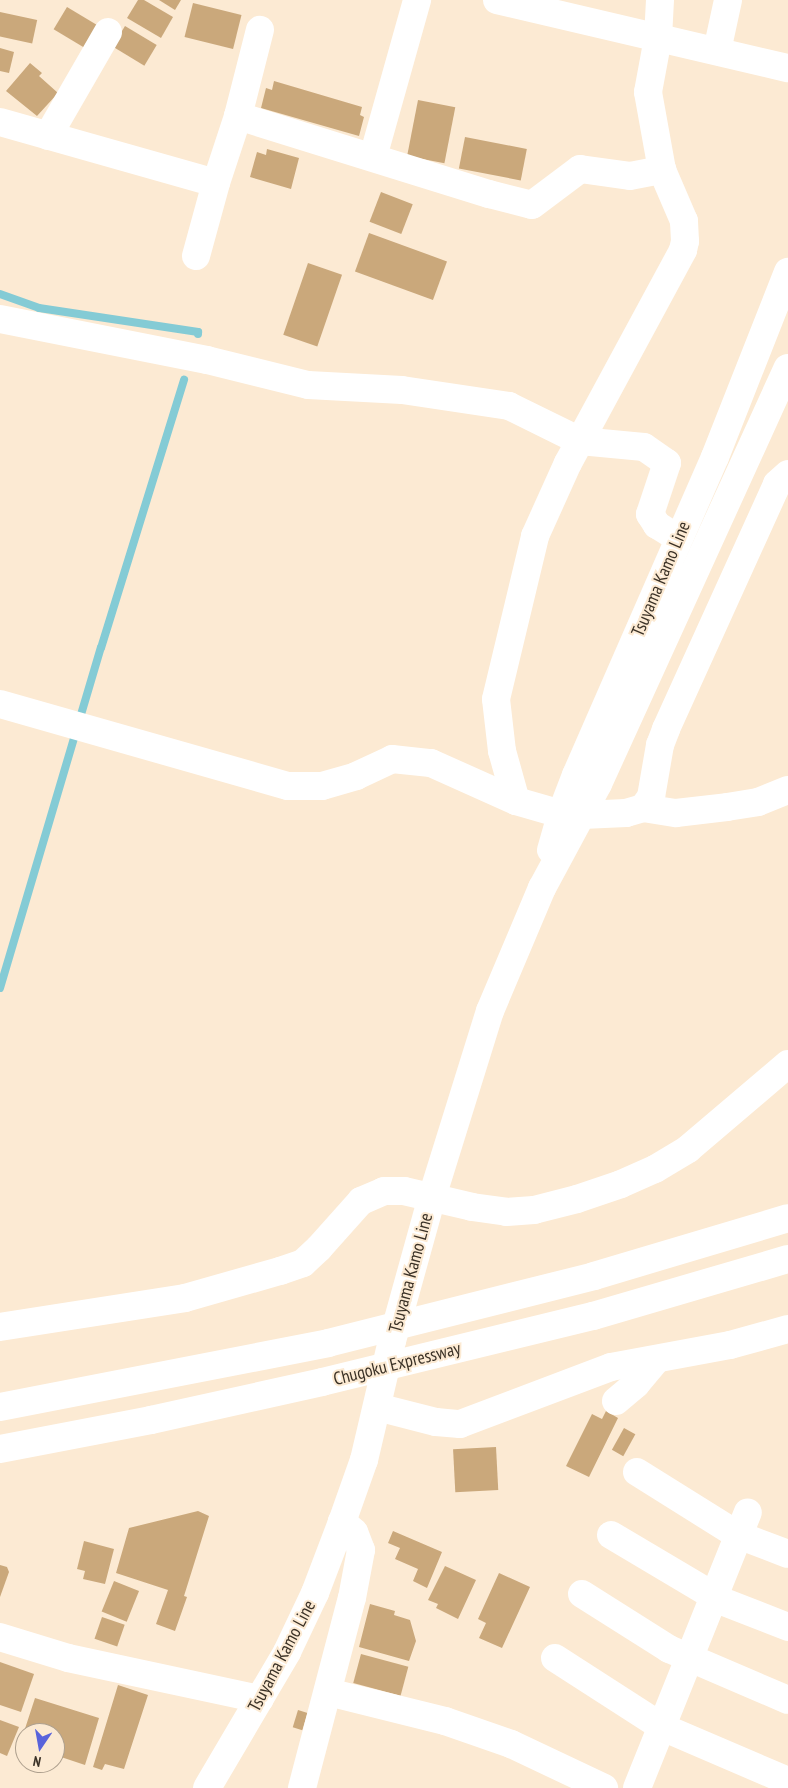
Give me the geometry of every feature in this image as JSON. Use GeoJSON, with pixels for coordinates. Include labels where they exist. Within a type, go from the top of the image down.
{"type":"FeatureCollection","features":[{"type":"Feature","properties":{"kind":"main road"},"geometry":{"type":"LineString","coordinates":[[373,156],[417,0]]}},
{"type":"Feature","properties":{"kind":"main road"},"geometry":{"type":"LineString","coordinates":[[497,0],[788,68]]}},
{"type":"Feature","properties":{"kind":"main road"},"geometry":{"type":"LineString","coordinates":[[516,801],[502,751],[496,699],[535,536],[580,441],[683,250],[684,221],[662,170],[648,92],[658,38],[660,0]]}},
{"type":"Feature","properties":{"kind":"main road"},"geometry":{"type":"LineString","coordinates":[[716,52],[728,0]]}},
{"type":"Feature","properties":{"kind":"main road"},"geometry":{"type":"LineString","coordinates":[[196,256],[216,182],[238,116],[260,30]]}},
{"type":"Feature","properties":{"kind":"main road"},"geometry":{"type":"LineString","coordinates":[[48,136],[108,32]]}},
{"type":"Feature","properties":{"kind":"main road"},"geometry":{"type":"LineString","coordinates":[[238,116],[373,156],[489,194],[532,205],[580,169],[630,176],[662,170]]}},
{"type":"Feature","properties":{"kind":"main road"},"geometry":{"type":"LineString","coordinates":[[0,122],[216,182]]}},
{"type":"Feature","properties":{"kind":"main road","name":"Tsuyama Kamo Line"},"geometry":{"type":"LineString","coordinates":[[206,1788],[287,1652],[315,1593],[364,1460],[432,1197],[490,1011],[572,814],[678,538],[715,457],[788,272]]}},
{"type":"Feature","properties":{"kind":"main road"},"geometry":{"type":"LineString","coordinates":[[0,319],[207,360],[308,385],[402,390],[509,406],[580,441],[644,448],[667,463],[650,514],[657,525],[678,538]]}},
{"type":"Feature","properties":{"kind":"main road","name":"Tsuyama Kamo Line"},"geometry":{"type":"LineString","coordinates":[[572,814],[788,368]]}},
{"type":"Feature","properties":{"kind":"main road"},"geometry":{"type":"LineString","coordinates":[[643,808],[651,797],[660,745],[666,729],[777,484],[788,474]]}},
{"type":"Feature","properties":{"kind":"main road"},"geometry":{"type":"LineString","coordinates":[[0,704],[288,786],[322,786],[356,776],[392,759],[430,763],[516,801],[572,814],[626,813],[643,808],[676,813],[758,802],[788,790]]}},
{"type":"Feature","properties":{"kind":"main road"},"geometry":{"type":"LineString","coordinates":[[0,1326],[185,1298],[280,1272],[303,1263],[319,1248],[360,1201],[384,1191],[404,1191],[472,1207],[506,1212],[534,1210],[577,1200],[655,1169],[688,1149],[788,1064]]}},
{"type":"Feature","properties":{"kind":"main road","name":"Chugoku Expressway"},"geometry":{"type":"LineString","coordinates":[[0,1407],[328,1343],[594,1276],[788,1218]]}},
{"type":"Feature","properties":{"kind":"main road","name":"Chugoku Expressway"},"geometry":{"type":"LineString","coordinates":[[0,1449],[151,1420],[451,1351],[594,1316],[788,1259]]}},
{"type":"Feature","properties":{"kind":"main road"},"geometry":{"type":"LineString","coordinates":[[377,1407],[436,1422],[460,1424],[611,1367],[655,1361],[730,1345],[788,1329]]}},
{"type":"Feature","properties":{"kind":"main road"},"geometry":{"type":"LineString","coordinates":[[616,1401],[636,1384],[655,1361]]}},
{"type":"Feature","properties":{"kind":"main road"},"geometry":{"type":"LineString","coordinates":[[637,1472],[743,1523],[788,1554]]}},
{"type":"Feature","properties":{"kind":"main road"},"geometry":{"type":"LineString","coordinates":[[302,1788],[352,1598],[361,1550],[354,1532],[342,1522]]}},
{"type":"Feature","properties":{"kind":"main road"},"geometry":{"type":"LineString","coordinates":[[637,1788],[743,1523]]}},
{"type":"Feature","properties":{"kind":"main road"},"geometry":{"type":"LineString","coordinates":[[611,1535],[714,1597],[788,1628]]}},
{"type":"Feature","properties":{"kind":"main road"},"geometry":{"type":"LineString","coordinates":[[582,1594],[689,1659],[788,1700]]}},
{"type":"Feature","properties":{"kind":"main road"},"geometry":{"type":"LineString","coordinates":[[0,1637],[68,1658],[260,1700]]}},
{"type":"Feature","properties":{"kind":"main road"},"geometry":{"type":"LineString","coordinates":[[556,1658],[662,1727],[788,1781]]}},
{"type":"Feature","properties":{"kind":"main road"},"geometry":{"type":"LineString","coordinates":[[328,1692],[445,1721],[510,1744],[604,1788]]}},
{"type":"Feature","properties":{"kind":"building"},"geometry":{"type":"Polygon","coordinates":[[[138,0],[144,0],[173,17],[161,38],[127,18],[138,0]]]}},
{"type":"Feature","properties":{"kind":"building"},"geometry":{"type":"Polygon","coordinates":[[[159,0],[181,0],[175,10],[159,0]]]}},
{"type":"Feature","properties":{"kind":"building"},"geometry":{"type":"Polygon","coordinates":[[[193,3],[242,15],[233,49],[185,37],[193,3]]]}},
{"type":"Feature","properties":{"kind":"building"},"geometry":{"type":"Polygon","coordinates":[[[67,7],[97,25],[84,47],[54,29],[67,7]]]}},
{"type":"Feature","properties":{"kind":"building"},"geometry":{"type":"Polygon","coordinates":[[[0,12],[37,20],[32,43],[0,37],[0,12]]]}},
{"type":"Feature","properties":{"kind":"building"},"geometry":{"type":"Polygon","coordinates":[[[125,26],[157,45],[144,66],[113,47],[125,26]]]}},
{"type":"Feature","properties":{"kind":"building"},"geometry":{"type":"Polygon","coordinates":[[[0,48],[14,52],[9,73],[0,71],[0,48]]]}},
{"type":"Feature","properties":{"kind":"building"},"geometry":{"type":"Polygon","coordinates":[[[30,63],[42,73],[39,76],[58,93],[37,116],[6,91],[30,63]]]}},
{"type":"Feature","properties":{"kind":"building"},"geometry":{"type":"Polygon","coordinates":[[[274,81],[362,107],[360,115],[364,117],[359,136],[261,108],[266,88],[272,90],[274,81]]]}},
{"type":"Feature","properties":{"kind":"building"},"geometry":{"type":"Polygon","coordinates":[[[418,100],[455,107],[444,163],[407,156],[418,100]]]}},
{"type":"Feature","properties":{"kind":"building"},"geometry":{"type":"Polygon","coordinates":[[[465,137],[527,149],[521,180],[459,168],[465,137]]]}},
{"type":"Feature","properties":{"kind":"building"},"geometry":{"type":"Polygon","coordinates":[[[267,149],[299,158],[291,189],[250,177],[257,152],[266,155],[267,149]]]}},
{"type":"Feature","properties":{"kind":"building"},"geometry":{"type":"Polygon","coordinates":[[[381,192],[413,204],[401,234],[370,222],[381,192]]]}},
{"type":"Feature","properties":{"kind":"building"},"geometry":{"type":"Polygon","coordinates":[[[369,233],[447,261],[433,300],[355,272],[369,233]]]}},
{"type":"Feature","properties":{"kind":"building"},"geometry":{"type":"Polygon","coordinates":[[[308,263],[342,275],[317,347],[283,335],[308,263]]]}},
{"type":"Feature","properties":{"kind":"building"},"geometry":{"type":"Polygon","coordinates":[[[606,1411],[618,1418],[589,1477],[566,1466],[592,1414],[602,1419],[606,1411]]]}},
{"type":"Feature","properties":{"kind":"building"},"geometry":{"type":"Polygon","coordinates":[[[624,1428],[635,1434],[623,1456],[612,1450],[624,1428]]]}},
{"type":"Feature","properties":{"kind":"building"},"geometry":{"type":"Polygon","coordinates":[[[496,1447],[498,1490],[455,1492],[453,1449],[496,1447]]]}},
{"type":"Feature","properties":{"kind":"building"},"geometry":{"type":"Polygon","coordinates":[[[198,1511],[209,1516],[184,1596],[187,1597],[175,1631],[156,1624],[168,1590],[116,1573],[129,1528],[198,1511]]]}},
{"type":"Feature","properties":{"kind":"building"},"geometry":{"type":"Polygon","coordinates":[[[393,1531],[442,1552],[427,1588],[413,1581],[418,1569],[395,1559],[400,1548],[388,1543],[393,1531]]]}},
{"type":"Feature","properties":{"kind":"building"},"geometry":{"type":"Polygon","coordinates":[[[84,1541],[114,1549],[105,1584],[83,1579],[85,1571],[77,1569],[84,1541]]]}},
{"type":"Feature","properties":{"kind":"building"},"geometry":{"type":"Polygon","coordinates":[[[0,1565],[7,1567],[9,1572],[0,1597],[0,1565]]]}},
{"type":"Feature","properties":{"kind":"building"},"geometry":{"type":"Polygon","coordinates":[[[445,1566],[476,1580],[458,1619],[436,1608],[438,1604],[428,1600],[445,1566]]]}},
{"type":"Feature","properties":{"kind":"building"},"geometry":{"type":"Polygon","coordinates":[[[499,1573],[530,1587],[502,1648],[479,1638],[486,1623],[478,1619],[499,1573]]]}},
{"type":"Feature","properties":{"kind":"building"},"geometry":{"type":"Polygon","coordinates":[[[114,1581],[139,1591],[127,1622],[102,1612],[114,1581]]]}},
{"type":"Feature","properties":{"kind":"building"},"geometry":{"type":"Polygon","coordinates":[[[370,1604],[395,1611],[394,1615],[410,1620],[416,1641],[409,1661],[359,1647],[370,1604]]]}},
{"type":"Feature","properties":{"kind":"building"},"geometry":{"type":"Polygon","coordinates":[[[102,1617],[125,1625],[117,1647],[95,1639],[102,1617]]]}},
{"type":"Feature","properties":{"kind":"building"},"geometry":{"type":"Polygon","coordinates":[[[361,1654],[408,1667],[401,1696],[353,1683],[361,1654]]]}},
{"type":"Feature","properties":{"kind":"building"},"geometry":{"type":"Polygon","coordinates":[[[0,1662],[34,1674],[21,1712],[0,1705],[0,1662]]]}},
{"type":"Feature","properties":{"kind":"building"},"geometry":{"type":"Polygon","coordinates":[[[118,1685],[148,1695],[124,1769],[105,1764],[102,1770],[93,1767],[118,1685]]]}},
{"type":"Feature","properties":{"kind":"building"},"geometry":{"type":"Polygon","coordinates":[[[35,1698],[99,1718],[85,1765],[65,1758],[65,1723],[27,1723],[35,1698]]]}},
{"type":"Feature","properties":{"kind":"building"},"geometry":{"type":"Polygon","coordinates":[[[298,1710],[308,1713],[302,1730],[293,1727],[298,1710]]]}},
{"type":"Feature","properties":{"kind":"building"},"geometry":{"type":"Polygon","coordinates":[[[0,1720],[15,1726],[15,1737],[7,1756],[0,1753],[0,1720]]]}},
{"type":"Feature","properties":{"kind":"waterway"},"geometry":{"type":"LineString","coordinates":[[0,294],[39,308],[198,332],[198,334]]}},
{"type":"Feature","properties":{"kind":"waterway"},"geometry":{"type":"LineString","coordinates":[[0,988],[101,648],[184,380]]}}]}
